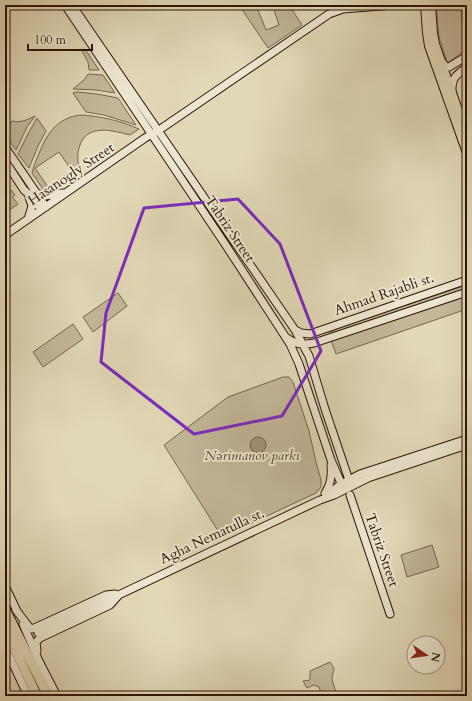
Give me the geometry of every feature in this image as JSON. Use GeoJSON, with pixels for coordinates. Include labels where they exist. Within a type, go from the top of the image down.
{"type":"FeatureCollection","features":[{"type":"Feature","properties":{"kind":"highway"},"geometry":{"type":"LineString","coordinates":[[5,609],[48,696]]}},
{"type":"Feature","properties":{"kind":"highway"},"geometry":{"type":"LineString","coordinates":[[5,628],[37,696]]}},
{"type":"Feature","properties":{"kind":"main road","name":"Tabriz Street"},"geometry":{"type":"LineString","coordinates":[[65,5],[229,250],[293,349],[331,460],[345,490],[390,614]]}},
{"type":"Feature","properties":{"kind":"main road","name":"Tabriz Street"},"geometry":{"type":"LineString","coordinates":[[72,5],[295,330],[309,356]]}},
{"type":"Feature","properties":{"kind":"main road"},"geometry":{"type":"LineString","coordinates":[[158,130],[329,14],[343,9],[394,5]]}},
{"type":"Feature","properties":{"kind":"main road"},"geometry":{"type":"LineString","coordinates":[[425,5],[429,46],[467,153]]}},
{"type":"Feature","properties":{"kind":"main road"},"geometry":{"type":"LineString","coordinates":[[431,5],[434,38],[467,136]]}},
{"type":"Feature","properties":{"kind":"main road"},"geometry":{"type":"LineString","coordinates":[[442,62],[446,67],[449,67],[467,56]]}},
{"type":"Feature","properties":{"kind":"main road"},"geometry":{"type":"LineString","coordinates":[[454,65],[460,72]]}},
{"type":"Feature","properties":{"kind":"main road"},"geometry":{"type":"LineString","coordinates":[[452,92],[453,80],[467,67]]}},
{"type":"Feature","properties":{"kind":"main road","name":"Hasanogly Street"},"geometry":{"type":"LineString","coordinates":[[5,235],[158,130]]}},
{"type":"Feature","properties":{"kind":"main road"},"geometry":{"type":"LineString","coordinates":[[6,152],[36,193],[43,208]]}},
{"type":"Feature","properties":{"kind":"main road"},"geometry":{"type":"LineString","coordinates":[[5,161],[26,192],[32,206],[28,219]]}},
{"type":"Feature","properties":{"kind":"main road"},"geometry":{"type":"LineString","coordinates":[[26,192],[43,208]]}},
{"type":"Feature","properties":{"kind":"main road"},"geometry":{"type":"LineString","coordinates":[[36,193],[45,196],[65,193]]}},
{"type":"Feature","properties":{"kind":"main road","name":"Ahmad Rajabli st."},"geometry":{"type":"LineString","coordinates":[[310,334],[467,280]]}},
{"type":"Feature","properties":{"kind":"main road","name":"Ahmad Rajabli st."},"geometry":{"type":"LineString","coordinates":[[303,344],[314,343],[467,292]]}},
{"type":"Feature","properties":{"kind":"main road"},"geometry":{"type":"LineString","coordinates":[[295,330],[301,333],[310,334],[303,344],[299,364],[313,369]]}},
{"type":"Feature","properties":{"kind":"main road"},"geometry":{"type":"LineString","coordinates":[[286,337],[294,343],[303,344]]}},
{"type":"Feature","properties":{"kind":"main road"},"geometry":{"type":"LineString","coordinates":[[314,343],[310,348],[309,356],[350,483]]}},
{"type":"Feature","properties":{"kind":"main road"},"geometry":{"type":"LineString","coordinates":[[321,431],[327,435],[330,434],[331,427]]}},
{"type":"Feature","properties":{"kind":"main road"},"geometry":{"type":"LineString","coordinates":[[350,483],[365,473],[467,439]]}},
{"type":"Feature","properties":{"kind":"main road"},"geometry":{"type":"LineString","coordinates":[[350,483],[467,445]]}},
{"type":"Feature","properties":{"kind":"main road"},"geometry":{"type":"LineString","coordinates":[[320,500],[328,489],[330,483],[331,460]]}},
{"type":"Feature","properties":{"kind":"main road","name":"Agha Nematulla st."},"geometry":{"type":"LineString","coordinates":[[118,595],[320,500],[345,490],[350,483]]}},
{"type":"Feature","properties":{"kind":"main road"},"geometry":{"type":"LineString","coordinates":[[5,586],[57,696]]}},
{"type":"Feature","properties":{"kind":"main road"},"geometry":{"type":"LineString","coordinates":[[16,610],[32,629],[106,595],[118,595]]}},
{"type":"Feature","properties":{"kind":"main road"},"geometry":{"type":"LineString","coordinates":[[38,633],[118,595]]}},
{"type":"Feature","properties":{"kind":"main road"},"geometry":{"type":"LineString","coordinates":[[38,658],[36,644],[38,639],[110,605],[118,595]]}},
{"type":"Feature","properties":{"kind":"main road"},"geometry":{"type":"LineString","coordinates":[[5,647],[28,696]]}},
{"type":"Feature","properties":{"kind":"main road"},"geometry":{"type":"LineString","coordinates":[[5,656],[12,661]]}},
{"type":"Feature","properties":{"kind":"highlighted area"},"geometry":{"type":"Polygon","coordinates":[[[238,199],[280,244],[321,351],[282,416],[194,434],[101,362],[106,313],[144,208],[238,199]]]}},
{"type":"Feature","properties":{"kind":"green space"},"geometry":{"type":"Polygon","coordinates":[[[239,5],[256,5],[266,30],[279,25],[274,10],[282,5],[289,5],[302,25],[268,48],[239,5]]]}},
{"type":"Feature","properties":{"kind":"green space"},"geometry":{"type":"Polygon","coordinates":[[[436,5],[461,5],[462,21],[467,21],[467,49],[449,62],[447,62],[439,37],[436,5]]]}},
{"type":"Feature","properties":{"kind":"green space"},"geometry":{"type":"Polygon","coordinates":[[[85,49],[99,70],[89,70],[88,62],[82,51],[85,49]]]}},
{"type":"Feature","properties":{"kind":"green space"},"geometry":{"type":"Polygon","coordinates":[[[88,74],[103,75],[115,93],[73,89],[84,80],[88,74]]]}},
{"type":"Feature","properties":{"kind":"green space"},"geometry":{"type":"Polygon","coordinates":[[[77,92],[118,98],[136,125],[104,115],[86,112],[73,93],[77,92]]]}},
{"type":"Feature","properties":{"kind":"green space"},"geometry":{"type":"Polygon","coordinates":[[[80,115],[111,119],[139,129],[130,135],[102,130],[89,134],[84,138],[79,148],[78,161],[80,170],[54,187],[52,184],[72,171],[59,152],[35,168],[48,187],[49,186],[52,189],[44,190],[32,173],[43,144],[50,132],[60,123],[66,119],[80,115]]]}},
{"type":"Feature","properties":{"kind":"green space"},"geometry":{"type":"Polygon","coordinates":[[[35,116],[27,127],[16,150],[5,135],[12,121],[27,120],[35,116]]]}},
{"type":"Feature","properties":{"kind":"green space"},"geometry":{"type":"Polygon","coordinates":[[[37,118],[46,131],[29,168],[18,154],[37,118]]]}},
{"type":"Feature","properties":{"kind":"green space"},"geometry":{"type":"Polygon","coordinates":[[[11,190],[15,195],[12,197],[18,204],[5,213],[5,193],[11,190]]]}},
{"type":"Feature","properties":{"kind":"green space"},"geometry":{"type":"Polygon","coordinates":[[[467,285],[467,288],[336,332],[326,332],[467,285]]]}},
{"type":"Feature","properties":{"kind":"green space"},"geometry":{"type":"Polygon","coordinates":[[[118,293],[127,306],[93,332],[83,317],[118,293]]]}},
{"type":"Feature","properties":{"kind":"green space"},"geometry":{"type":"Polygon","coordinates":[[[467,296],[467,309],[336,354],[331,340],[467,296]]]}},
{"type":"Feature","properties":{"kind":"green space"},"geometry":{"type":"Polygon","coordinates":[[[73,324],[83,339],[43,367],[33,352],[73,324]]]}},
{"type":"Feature","properties":{"kind":"green space","name":"Nərimanov parkı"},"geometry":{"type":"Polygon","coordinates":[[[283,377],[289,377],[293,382],[309,431],[321,480],[321,487],[316,493],[222,537],[164,445],[228,397],[283,377]]]}},
{"type":"Feature","properties":{"kind":"green space"},"geometry":{"type":"Polygon","coordinates":[[[432,545],[439,567],[407,577],[401,555],[432,545]]]}},
{"type":"Feature","properties":{"kind":"green space"},"geometry":{"type":"Polygon","coordinates":[[[330,662],[334,669],[332,680],[336,692],[331,694],[321,693],[319,687],[314,685],[307,688],[303,681],[310,680],[310,671],[330,662]]]}},
{"type":"Feature","properties":{"kind":"shaded area"},"geometry":{"type":"Polygon","coordinates":[[[255,437],[261,437],[266,442],[264,451],[261,453],[255,453],[250,448],[250,442],[255,437]]]}},
{"type":"Feature","properties":{"kind":"tunnel"},"geometry":{"type":"LineString","coordinates":[[5,648],[38,633]]}}]}
